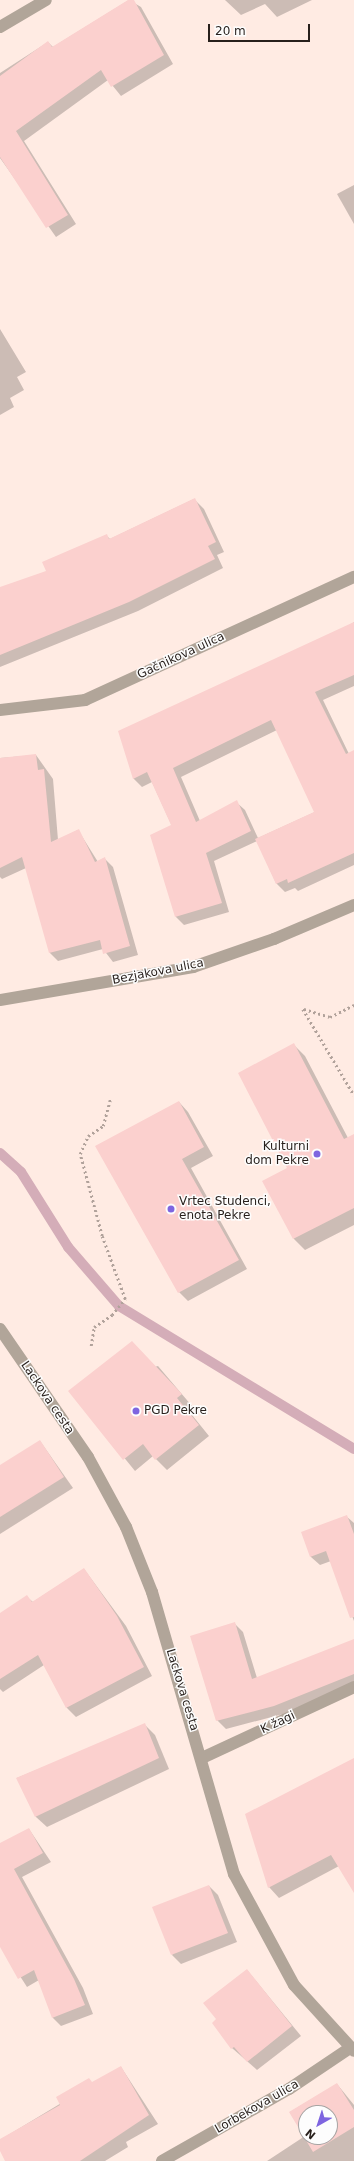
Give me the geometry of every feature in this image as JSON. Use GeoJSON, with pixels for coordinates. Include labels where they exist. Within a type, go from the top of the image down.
{"type":"FeatureCollection","features":[{"type":"Feature","properties":{"kind":"street"},"geometry":{"type":"LineString","coordinates":[[0,27],[46,0]]}},
{"type":"Feature","properties":{"kind":"street","name":"Gačnikova ulica"},"geometry":{"type":"LineString","coordinates":[[0,710],[85,700],[354,577]]}},
{"type":"Feature","properties":{"kind":"street","name":"Bezjakova ulica"},"geometry":{"type":"LineString","coordinates":[[0,1000],[193,967],[274,939],[354,905]]}},
{"type":"Feature","properties":{"kind":"street","name":"Lackova cesta"},"geometry":{"type":"LineString","coordinates":[[0,1329],[88,1458],[126,1527],[152,1592],[202,1758],[234,1874],[294,1985],[352,2050]]}},
{"type":"Feature","properties":{"kind":"street","name":"K žagi"},"geometry":{"type":"LineString","coordinates":[[202,1758],[354,1687]]}},
{"type":"Feature","properties":{"kind":"street","name":"Lorbekova ulica"},"geometry":{"type":"LineString","coordinates":[[162,2161],[289,2089],[352,2050]]}},
{"type":"Feature","properties":{"kind":"path"},"geometry":{"type":"LineString","coordinates":[[354,1005],[330,1017],[303,1009],[354,1095]]}},
{"type":"Feature","properties":{"kind":"path"},"geometry":{"type":"LineString","coordinates":[[91,1346],[94,1327],[112,1315],[125,1299],[102,1236],[80,1154],[88,1136],[103,1126],[110,1099]]}},
{"type":"Feature","properties":{"kind":"building"},"geometry":{"type":"Polygon","coordinates":[[[128,0],[134,0],[164,55],[111,87],[101,70],[16,131],[68,215],[46,228],[0,157],[0,76],[48,41],[52,47],[128,0]]]}},
{"type":"Feature","properties":{"kind":"building"},"geometry":{"type":"Polygon","coordinates":[[[195,498],[216,542],[208,546],[215,559],[129,602],[0,655],[0,587],[46,571],[42,562],[107,534],[109,539],[195,498]]]}},
{"type":"Feature","properties":{"kind":"building"},"geometry":{"type":"Polygon","coordinates":[[[354,622],[354,675],[315,692],[346,754],[354,750],[354,853],[288,883],[287,879],[276,884],[255,839],[314,812],[271,720],[173,768],[196,822],[237,800],[251,831],[206,853],[222,903],[175,917],[150,835],[171,825],[147,772],[133,779],[118,731],[354,622]]]}},
{"type":"Feature","properties":{"kind":"building"},"geometry":{"type":"Polygon","coordinates":[[[36,754],[38,770],[44,769],[51,842],[79,829],[95,862],[105,857],[130,946],[103,954],[100,940],[49,953],[22,857],[0,868],[0,758],[36,754]]]}},
{"type":"Feature","properties":{"kind":"building","name":"Kulturni dom Pekre"},"geometry":{"type":"Polygon","coordinates":[[[294,1043],[344,1139],[354,1134],[354,1208],[293,1239],[262,1181],[287,1168],[238,1073],[294,1043]]]}},
{"type":"Feature","properties":{"kind":"building","name":"Vrtec Studenci, enota Pekre"},"geometry":{"type":"Polygon","coordinates":[[[179,1101],[204,1147],[182,1159],[239,1260],[178,1293],[95,1146],[179,1101]]]}},
{"type":"Feature","properties":{"kind":"building","name":"PGD Pekre"},"geometry":{"type":"Polygon","coordinates":[[[132,1341],[182,1394],[177,1398],[199,1425],[155,1460],[143,1444],[123,1460],[68,1391],[132,1341]]]}},
{"type":"Feature","properties":{"kind":"building"},"geometry":{"type":"Polygon","coordinates":[[[40,1440],[64,1477],[0,1517],[0,1465],[40,1440]]]}},
{"type":"Feature","properties":{"kind":"building"},"geometry":{"type":"Polygon","coordinates":[[[347,1515],[354,1534],[354,1617],[350,1618],[326,1551],[310,1557],[301,1532],[347,1515]]]}},
{"type":"Feature","properties":{"kind":"building"},"geometry":{"type":"Polygon","coordinates":[[[84,1568],[117,1616],[144,1667],[66,1708],[38,1655],[0,1679],[0,1613],[27,1595],[32,1602],[84,1568]]]}},
{"type":"Feature","properties":{"kind":"building"},"geometry":{"type":"Polygon","coordinates":[[[235,1622],[252,1679],[354,1639],[354,1674],[274,1706],[216,1721],[190,1636],[235,1622]]]}},
{"type":"Feature","properties":{"kind":"building"},"geometry":{"type":"Polygon","coordinates":[[[145,1723],[159,1758],[35,1817],[16,1778],[145,1723]]]}},
{"type":"Feature","properties":{"kind":"building"},"geometry":{"type":"Polygon","coordinates":[[[354,1758],[354,1893],[331,1855],[268,1888],[245,1814],[354,1758]]]}},
{"type":"Feature","properties":{"kind":"building"},"geometry":{"type":"Polygon","coordinates":[[[29,1828],[43,1853],[14,1869],[74,1979],[85,2005],[52,2018],[34,1970],[18,1979],[0,1947],[0,1843],[29,1828]]]}},
{"type":"Feature","properties":{"kind":"building"},"geometry":{"type":"Polygon","coordinates":[[[209,1885],[228,1933],[171,1955],[152,1907],[209,1885]]]}},
{"type":"Feature","properties":{"kind":"building"},"geometry":{"type":"Polygon","coordinates":[[[247,1969],[292,2026],[247,2062],[234,2047],[231,2049],[212,2023],[216,2019],[203,2003],[247,1969]]]}},
{"type":"Feature","properties":{"kind":"building"},"geometry":{"type":"Polygon","coordinates":[[[121,2066],[149,2115],[80,2161],[5,2161],[0,2151],[0,2139],[60,2105],[56,2097],[89,2078],[92,2082],[121,2066]]]}},
{"type":"Feature","properties":{"kind":"building"},"geometry":{"type":"Polygon","coordinates":[[[337,2083],[354,2110],[354,2127],[338,2137],[338,2105],[301,2105],[337,2083]]]}},
{"type":"Feature","properties":{"kind":"building"},"geometry":{"type":"Polygon","coordinates":[[[298,2107],[298,2127],[289,2112],[298,2107]]]}},
{"type":"Feature","properties":{"kind":"building"},"geometry":{"type":"Polygon","coordinates":[[[309,2145],[324,2145],[313,2152],[309,2145]]]}},
{"type":"Feature","properties":{"kind":"waterway"},"geometry":{"type":"LineString","coordinates":[[0,1153],[21,1172],[68,1247],[119,1306],[354,1449]]}},
{"type":"Feature","properties":{"kind":"place","name":"Kulturni dom Pekre"},"geometry":{"type":"Point","coordinates":[317,1154]}},
{"type":"Feature","properties":{"kind":"place","name":"Vrtec Studenci, enota Pekre"},"geometry":{"type":"Point","coordinates":[171,1209]}},
{"type":"Feature","properties":{"kind":"place","name":"PGD Pekre"},"geometry":{"type":"Point","coordinates":[136,1411]}}]}
